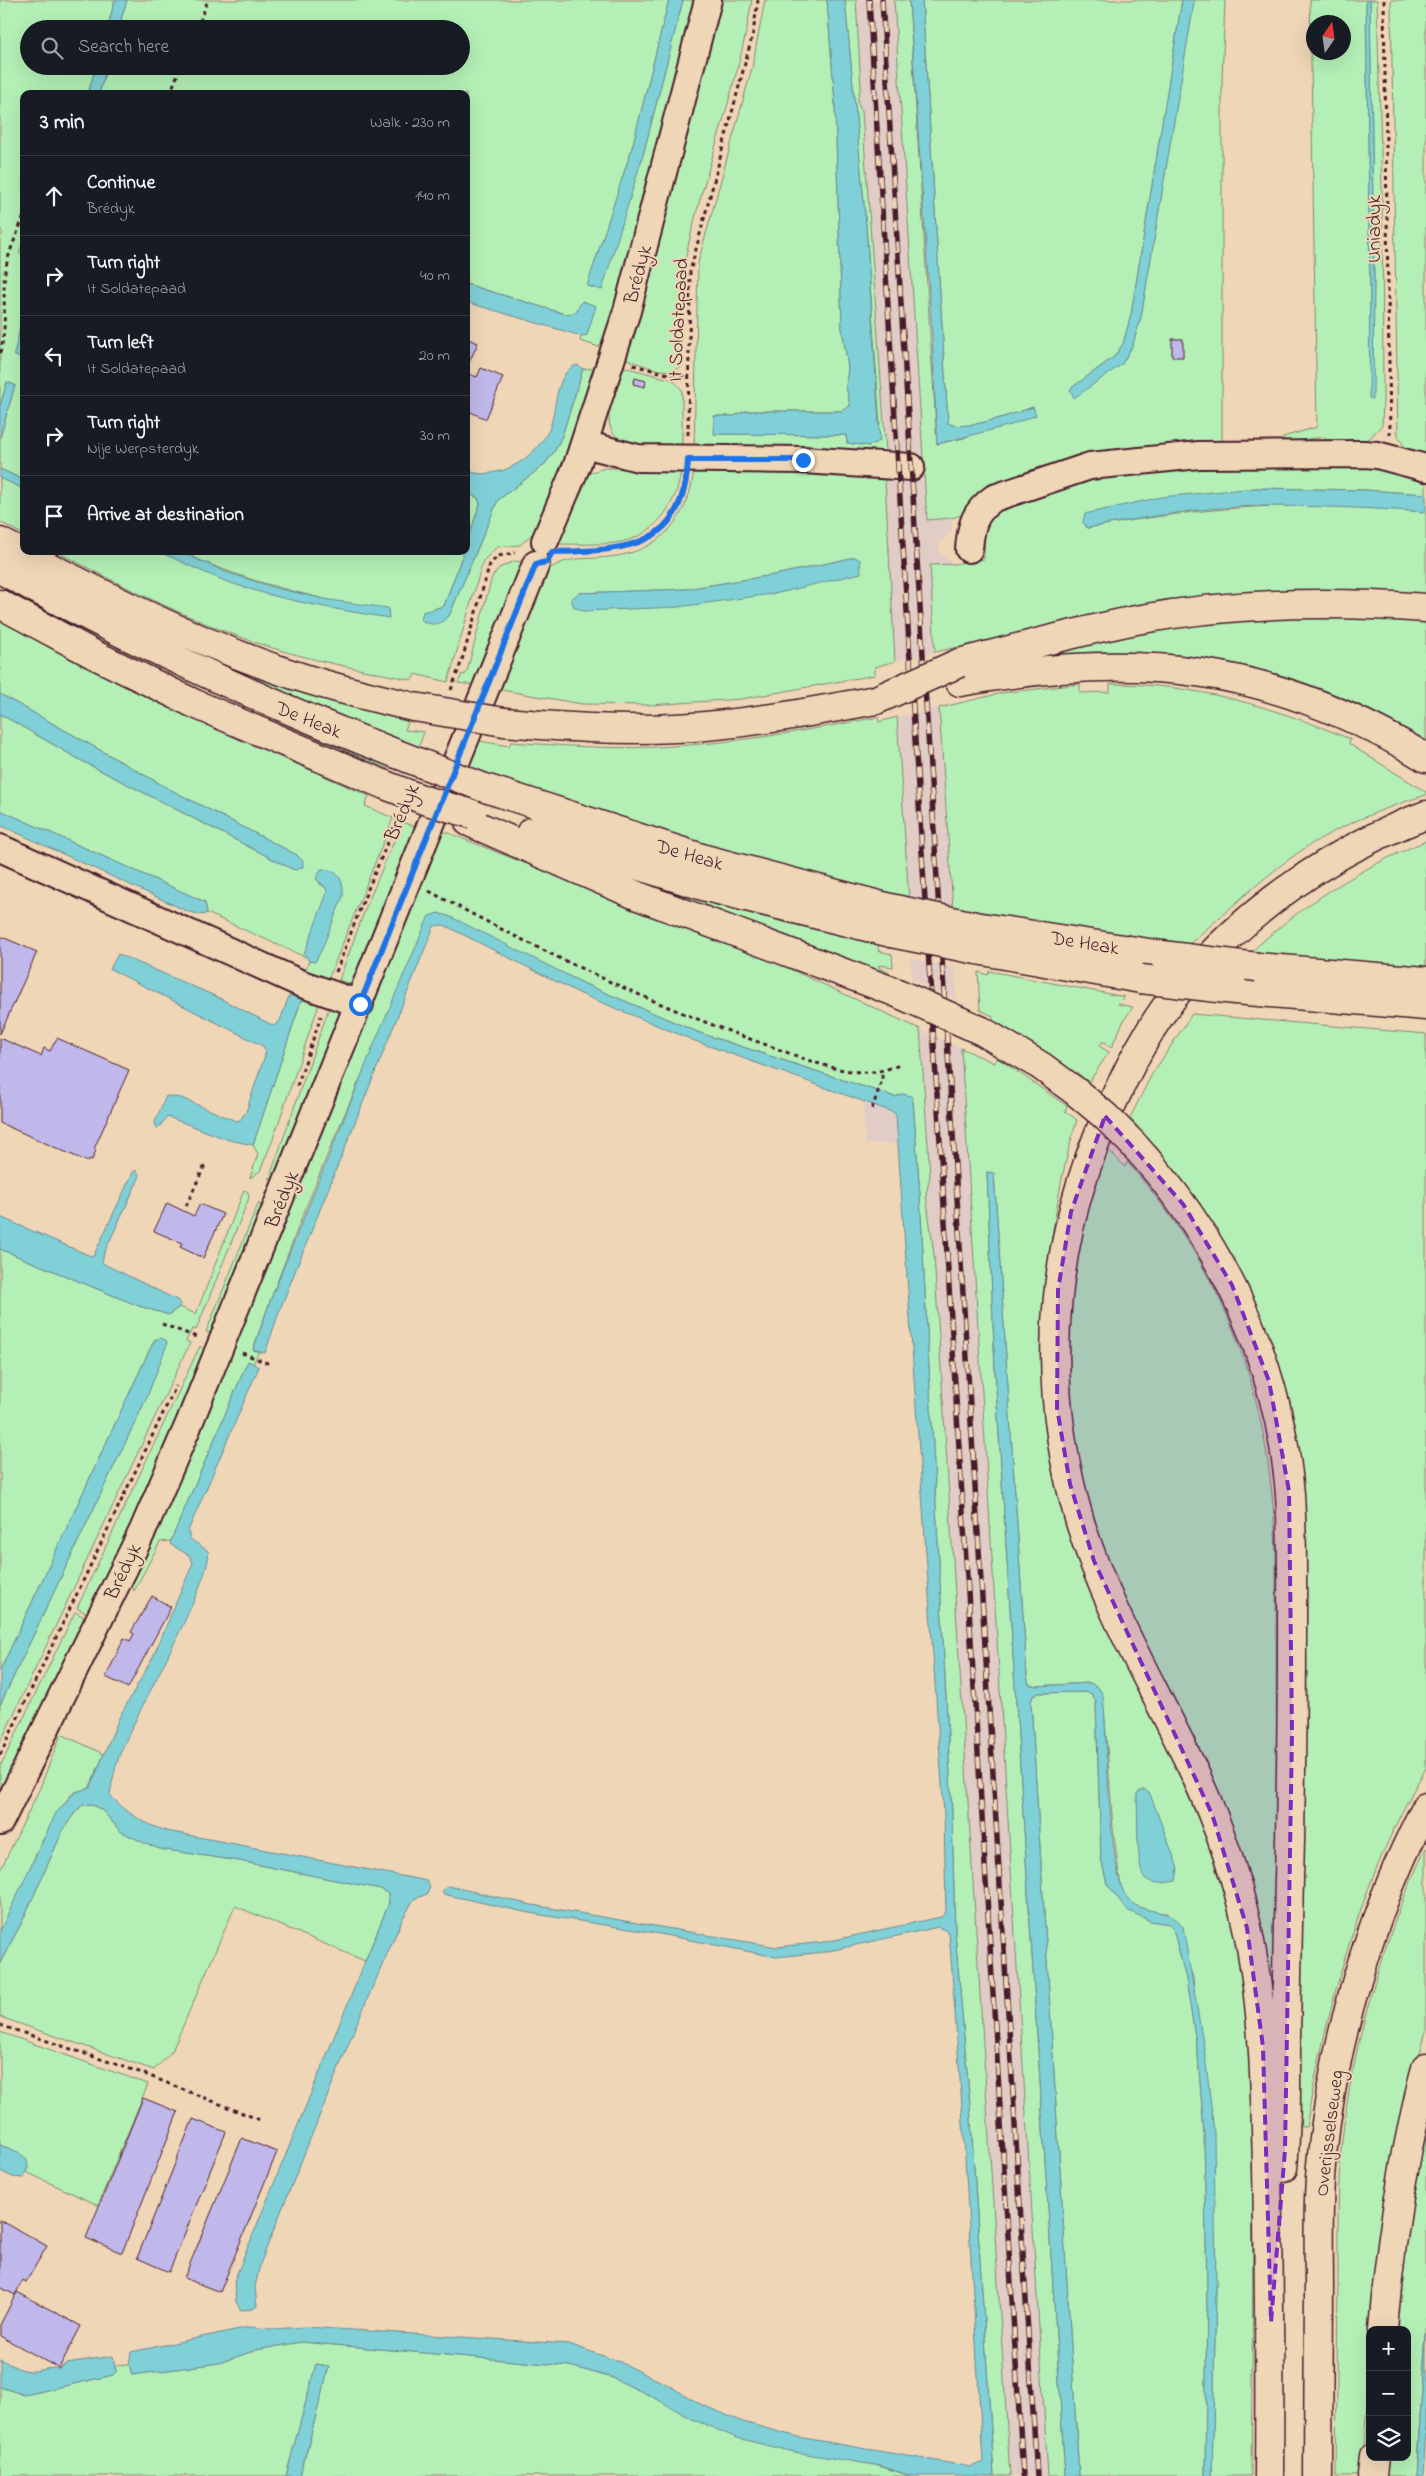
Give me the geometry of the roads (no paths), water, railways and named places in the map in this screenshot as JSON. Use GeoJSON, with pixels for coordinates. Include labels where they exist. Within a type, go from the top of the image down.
{"type":"FeatureCollection","features":[{"type":"Feature","properties":{"kind":"highway"},"geometry":{"type":"LineString","coordinates":[[0,542],[20,552]]}},
{"type":"Feature","properties":{"kind":"highway"},"geometry":{"type":"LineString","coordinates":[[26,555],[175,628],[315,681],[414,707],[504,722],[602,729],[676,728],[757,720],[876,700],[960,672],[1137,620],[1193,611],[1314,603],[1426,608]]}},
{"type":"Feature","properties":{"kind":"highway","name":"De Heak"},"geometry":{"type":"LineString","coordinates":[[0,569],[166,655],[312,721],[482,787],[890,921]]}},
{"type":"Feature","properties":{"kind":"highway","name":"De Heak"},"geometry":{"type":"LineString","coordinates":[[0,604],[195,704],[385,785],[470,818],[706,886],[976,938],[1141,979],[1235,990],[1426,1006]]}},
{"type":"Feature","properties":{"kind":"highway"},"geometry":{"type":"LineString","coordinates":[[960,672],[1076,666],[1143,666],[1199,671],[1282,690],[1319,704],[1364,724],[1426,758]]}},
{"type":"Feature","properties":{"kind":"highway"},"geometry":{"type":"LineString","coordinates":[[1269,2476],[1270,2322],[1263,2047],[1260,2008],[1247,1928],[1238,1890],[1212,1814],[1108,1598],[1081,1524],[1070,1484],[1057,1408],[1055,1365],[1058,1290],[1072,1212],[1095,1139],[1131,1065],[1183,985],[1234,933],[1296,882],[1339,855],[1384,831],[1426,815]]}},
{"type":"Feature","properties":{"kind":"highway"},"geometry":{"type":"LineString","coordinates":[[470,818],[638,896],[895,992],[982,1031],[1041,1066],[1105,1116],[1133,1144],[1168,1184],[1197,1224],[1224,1270],[1248,1320],[1275,1404],[1289,1491],[1292,1553],[1292,1732],[1285,2150],[1270,2322]]}},
{"type":"Feature","properties":{"kind":"highway","name":"De Heak"},"geometry":{"type":"LineString","coordinates":[[976,938],[1162,955],[1257,967],[1426,981]]}},
{"type":"Feature","properties":{"kind":"highway","name":"Overijsselseweg"},"geometry":{"type":"LineString","coordinates":[[1318,2476],[1318,2214],[1321,2157],[1326,2122],[1340,2043],[1361,1966],[1387,1892],[1426,1807]]}},
{"type":"Feature","properties":{"kind":"highway"},"geometry":{"type":"LineString","coordinates":[[1383,2326],[1399,2195],[1413,2119],[1426,2068]]}},
{"type":"Feature","properties":{"kind":"highway"},"geometry":{"type":"LineString","coordinates":[[1372,2476],[1374,2461]]}},
{"type":"Feature","properties":{"kind":"street","name":"Brédyk"},"geometry":{"type":"LineString","coordinates":[[0,1822],[143,1530],[188,1426],[360,1004],[584,444],[612,359],[666,166],[708,0]]}},
{"type":"Feature","properties":{"kind":"street"},"geometry":{"type":"LineString","coordinates":[[584,444],[638,458],[803,460],[911,467]]}},
{"type":"Feature","properties":{"kind":"street"},"geometry":{"type":"LineString","coordinates":[[970,549],[971,526],[975,515],[994,498],[1090,466],[1199,455],[1285,453],[1383,457],[1426,468]]}},
{"type":"Feature","properties":{"kind":"street"},"geometry":{"type":"LineString","coordinates":[[0,848],[302,984],[360,1004]]}},
{"type":"Feature","properties":{"kind":"water"},"geometry":{"type":"Polygon","coordinates":[[[115,0],[127,0],[121,20],[109,20],[115,0]]]}},
{"type":"Feature","properties":{"kind":"water"},"geometry":{"type":"Polygon","coordinates":[[[669,0],[683,0],[643,155],[602,290],[587,286],[632,148],[669,0]]]}},
{"type":"Feature","properties":{"kind":"water"},"geometry":{"type":"Polygon","coordinates":[[[827,0],[845,0],[866,225],[880,441],[869,446],[847,443],[846,435],[714,434],[714,416],[734,416],[745,411],[841,411],[850,406],[846,386],[848,368],[842,328],[835,103],[827,0]]]}},
{"type":"Feature","properties":{"kind":"water"},"geometry":{"type":"Polygon","coordinates":[[[909,0],[922,0],[948,423],[964,426],[976,424],[1033,407],[1036,415],[1011,425],[937,444],[932,334],[909,0]]]}},
{"type":"Feature","properties":{"kind":"water"},"geometry":{"type":"Polygon","coordinates":[[[1182,0],[1194,0],[1194,3],[1141,317],[1132,347],[1122,364],[1074,398],[1070,389],[1114,357],[1123,344],[1131,315],[1182,0]]]}},
{"type":"Feature","properties":{"kind":"water"},"geometry":{"type":"Polygon","coordinates":[[[1366,0],[1370,0],[1374,281],[1373,399],[1369,398],[1370,281],[1366,0]]]}},
{"type":"Feature","properties":{"kind":"water"},"geometry":{"type":"Polygon","coordinates":[[[93,75],[104,75],[100,90],[89,90],[93,75]]]}},
{"type":"Feature","properties":{"kind":"water"},"geometry":{"type":"Polygon","coordinates":[[[470,285],[565,314],[575,313],[582,301],[596,306],[587,335],[581,336],[470,303],[470,285]]]}},
{"type":"Feature","properties":{"kind":"water"},"geometry":{"type":"Polygon","coordinates":[[[20,328],[20,358],[14,355],[20,328]]]}},
{"type":"Feature","properties":{"kind":"water"},"geometry":{"type":"Polygon","coordinates":[[[577,365],[583,369],[562,436],[554,452],[544,465],[498,500],[449,616],[438,624],[424,622],[421,619],[423,612],[444,606],[463,555],[470,555],[470,533],[480,504],[478,498],[470,494],[470,472],[480,474],[490,473],[511,467],[518,464],[541,443],[552,422],[560,384],[570,369],[577,365]]]}},
{"type":"Feature","properties":{"kind":"water"},"geometry":{"type":"Polygon","coordinates":[[[7,382],[15,385],[0,438],[0,406],[7,382]]]}},
{"type":"Feature","properties":{"kind":"water"},"geometry":{"type":"Polygon","coordinates":[[[0,469],[20,478],[20,487],[0,478],[0,469]]]}},
{"type":"Feature","properties":{"kind":"water"},"geometry":{"type":"Polygon","coordinates":[[[1255,488],[1364,490],[1426,494],[1426,512],[1258,506],[1194,511],[1087,528],[1083,522],[1085,514],[1161,497],[1255,488]]]}},
{"type":"Feature","properties":{"kind":"water"},"geometry":{"type":"Polygon","coordinates":[[[167,555],[188,555],[226,572],[276,588],[329,600],[388,608],[389,618],[265,594],[199,570],[167,555]]]}},
{"type":"Feature","properties":{"kind":"water"},"geometry":{"type":"Polygon","coordinates":[[[855,557],[860,560],[861,573],[779,593],[678,607],[584,611],[574,607],[571,599],[579,593],[686,589],[780,574],[855,557]]]}},
{"type":"Feature","properties":{"kind":"water"},"geometry":{"type":"Polygon","coordinates":[[[0,694],[173,791],[297,855],[303,861],[303,867],[296,870],[292,869],[82,761],[0,714],[0,694]]]}},
{"type":"Feature","properties":{"kind":"water"},"geometry":{"type":"Polygon","coordinates":[[[0,810],[205,902],[207,913],[203,915],[189,912],[0,825],[0,810]]]}},
{"type":"Feature","properties":{"kind":"water"},"geometry":{"type":"Polygon","coordinates":[[[321,869],[332,871],[339,876],[343,896],[315,962],[309,961],[304,954],[327,893],[326,888],[316,879],[321,869]]]}},
{"type":"Feature","properties":{"kind":"water"},"geometry":{"type":"Polygon","coordinates":[[[438,913],[451,917],[585,984],[700,1033],[895,1097],[903,1094],[911,1096],[913,1101],[920,1195],[952,1814],[955,1932],[970,2106],[994,2476],[911,2476],[881,2466],[794,2452],[737,2438],[692,2419],[653,2397],[613,2378],[570,2366],[301,2342],[256,2350],[219,2363],[132,2375],[129,2364],[131,2352],[249,2327],[271,2329],[305,2327],[569,2344],[620,2362],[666,2384],[700,2404],[743,2422],[798,2437],[971,2467],[983,2462],[962,2106],[949,1932],[938,1927],[824,1952],[776,1957],[655,1933],[529,1913],[443,1894],[443,1890],[448,1886],[532,1905],[777,1947],[825,1942],[941,1917],[946,1912],[944,1814],[896,1115],[893,1112],[695,1041],[581,994],[444,925],[434,926],[280,1309],[265,1353],[253,1350],[272,1296],[377,1037],[429,916],[438,913]]]}},
{"type":"Feature","properties":{"kind":"water"},"geometry":{"type":"Polygon","coordinates":[[[118,954],[215,996],[274,1026],[280,1021],[290,993],[297,993],[302,998],[253,1145],[229,1140],[167,1117],[156,1128],[155,1122],[166,1096],[181,1098],[236,1121],[240,1120],[246,1112],[266,1052],[263,1046],[110,969],[118,954]]]}},
{"type":"Feature","properties":{"kind":"water"},"geometry":{"type":"Polygon","coordinates":[[[136,1170],[140,1176],[104,1253],[102,1263],[177,1300],[181,1305],[169,1315],[139,1306],[0,1249],[0,1217],[93,1257],[133,1172],[136,1170]]]}},
{"type":"Feature","properties":{"kind":"water"},"geometry":{"type":"Polygon","coordinates":[[[987,1172],[994,1173],[1027,1676],[1029,1684],[1035,1686],[1090,1683],[1098,1687],[1103,1695],[1112,1835],[1120,1882],[1126,1896],[1132,1903],[1139,1907],[1170,1916],[1183,1927],[1205,2054],[1214,2132],[1216,2289],[1212,2476],[1205,2476],[1207,2290],[1204,2134],[1198,2055],[1186,1979],[1173,1928],[1170,1924],[1150,1921],[1127,1910],[1107,1884],[1101,1858],[1096,1702],[1092,1694],[1085,1692],[1038,1693],[1033,1695],[1031,1702],[1079,2476],[1065,2476],[995,1371],[987,1172]]]}},
{"type":"Feature","properties":{"kind":"water"},"geometry":{"type":"Polygon","coordinates":[[[160,1338],[166,1340],[167,1344],[147,1397],[0,1705],[0,1671],[150,1349],[155,1340],[160,1338]]]}},
{"type":"Feature","properties":{"kind":"water"},"geometry":{"type":"Polygon","coordinates":[[[248,1361],[259,1367],[188,1531],[190,1539],[208,1551],[207,1565],[187,1616],[120,1754],[110,1795],[136,1817],[167,1831],[427,1881],[430,1887],[427,1894],[414,1899],[402,1920],[356,2025],[260,2264],[255,2287],[257,2306],[253,2309],[241,2310],[236,2302],[234,2281],[389,1903],[388,1894],[381,1889],[239,1861],[160,1849],[120,1831],[103,1811],[92,1804],[83,1805],[76,1811],[63,1830],[22,1922],[0,1963],[0,1931],[56,1813],[75,1792],[90,1788],[119,1718],[153,1657],[193,1563],[190,1556],[170,1544],[248,1361]]]}},
{"type":"Feature","properties":{"kind":"water"},"geometry":{"type":"Polygon","coordinates":[[[1144,1789],[1150,1794],[1178,1868],[1176,1881],[1153,1882],[1143,1875],[1138,1848],[1137,1793],[1144,1789]]]}},
{"type":"Feature","properties":{"kind":"water"},"geometry":{"type":"Polygon","coordinates":[[[0,2145],[18,2152],[27,2159],[28,2167],[23,2178],[13,2177],[0,2171],[0,2145]]]}},
{"type":"Feature","properties":{"kind":"water"},"geometry":{"type":"Polygon","coordinates":[[[1426,2333],[1426,2427],[1423,2476],[1416,2476],[1426,2333]]]}},
{"type":"Feature","properties":{"kind":"water"},"geometry":{"type":"Polygon","coordinates":[[[113,2356],[116,2372],[113,2375],[25,2395],[0,2387],[0,2359],[12,2366],[35,2371],[50,2368],[59,2369],[67,2363],[113,2356]]]}},
{"type":"Feature","properties":{"kind":"water"},"geometry":{"type":"Polygon","coordinates":[[[316,2364],[329,2366],[300,2476],[286,2476],[316,2364]]]}},
{"type":"Feature","properties":{"kind":"railway"},"geometry":{"type":"LineString","coordinates":[[869,0],[1023,2476]]}},
{"type":"Feature","properties":{"kind":"railway"},"geometry":{"type":"LineString","coordinates":[[882,0],[1037,2476]]}}]}
